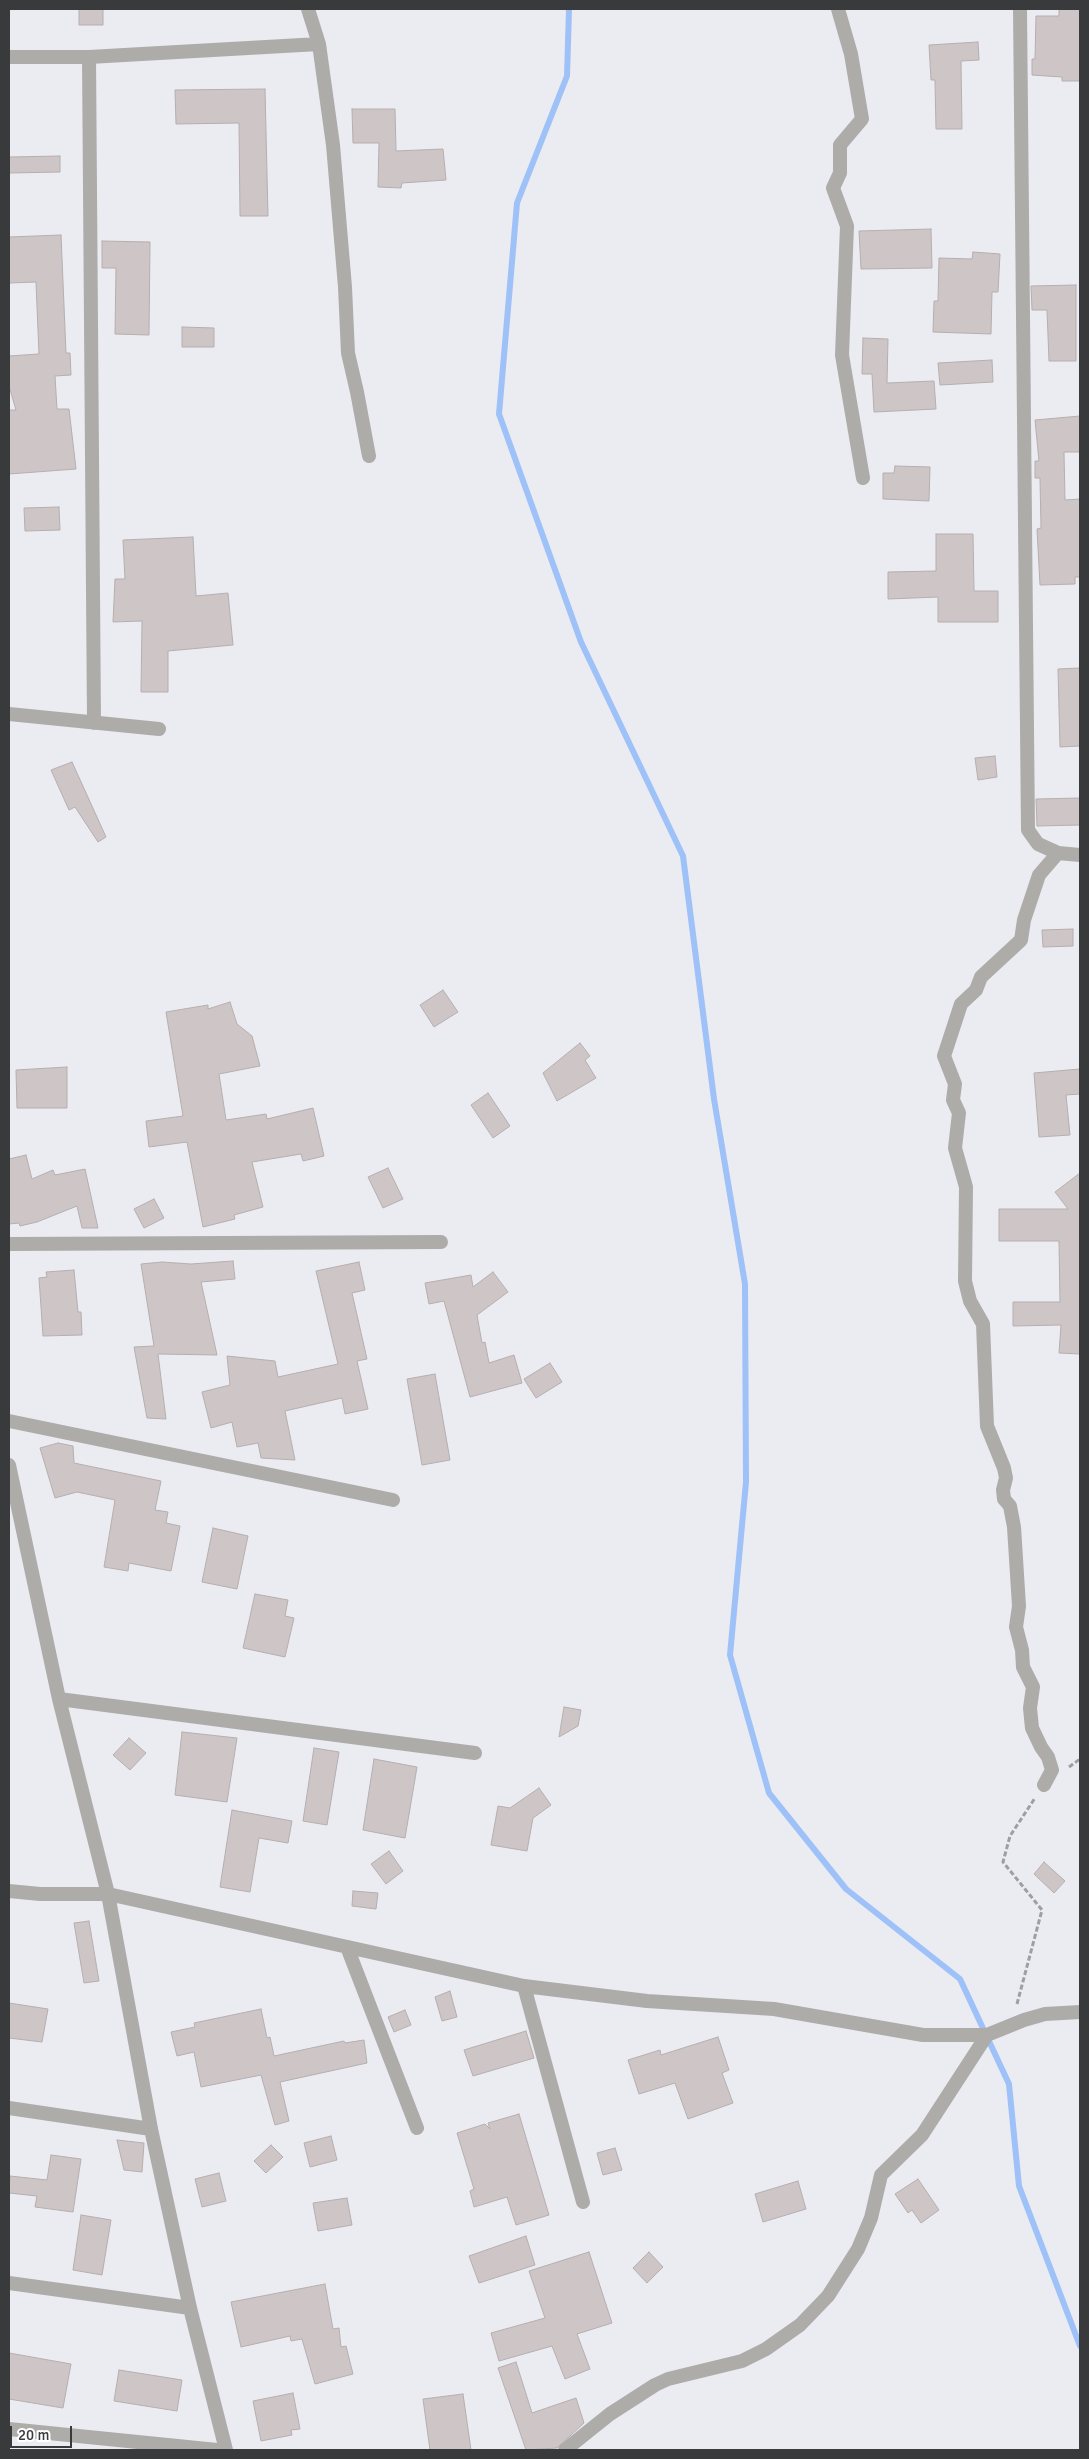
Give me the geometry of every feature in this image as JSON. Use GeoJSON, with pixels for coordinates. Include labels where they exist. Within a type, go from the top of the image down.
{"type":"FeatureCollection","features":[{"type":"Feature","properties":{"kind":"street"},"geometry":{"type":"LineString","coordinates":[[308,9],[320,44],[340,216],[348,353],[368,456]]}},
{"type":"Feature","properties":{"kind":"street"},"geometry":{"type":"LineString","coordinates":[[838,9],[851,54],[862,119],[840,145],[840,173],[833,188],[847,226],[842,354],[863,478]]}},
{"type":"Feature","properties":{"kind":"street"},"geometry":{"type":"LineString","coordinates":[[1020,9],[1028,830],[1038,844],[1058,853],[1080,855]]}},
{"type":"Feature","properties":{"kind":"street"},"geometry":{"type":"LineString","coordinates":[[9,57],[89,57],[320,44]]}},
{"type":"Feature","properties":{"kind":"street"},"geometry":{"type":"LineString","coordinates":[[89,57],[94,723]]}},
{"type":"Feature","properties":{"kind":"street"},"geometry":{"type":"LineString","coordinates":[[9,714],[159,729]]}},
{"type":"Feature","properties":{"kind":"street"},"geometry":{"type":"LineString","coordinates":[[1044,1785],[1052,1770],[1048,1757],[1032,1728],[1030,1708],[1033,1686],[1023,1667],[1022,1650],[1016,1627],[1018,1606],[1014,1527],[1010,1506],[1004,1499],[1003,1490],[1006,1478],[1004,1468],[987,1426],[983,1324],[970,1300],[965,1281],[966,1187],[955,1148],[959,1113],[953,1100],[955,1084],[944,1056],[961,1004],[976,990],[981,977],[1021,940],[1024,920],[1039,875],[1058,853]]}},
{"type":"Feature","properties":{"kind":"street"},"geometry":{"type":"LineString","coordinates":[[9,1244],[442,1242]]}},
{"type":"Feature","properties":{"kind":"street"},"geometry":{"type":"LineString","coordinates":[[9,1421],[393,1500]]}},
{"type":"Feature","properties":{"kind":"street"},"geometry":{"type":"LineString","coordinates":[[9,1465],[59,1699],[108,1894],[151,2129],[190,2308],[226,2450]]}},
{"type":"Feature","properties":{"kind":"street"},"geometry":{"type":"LineString","coordinates":[[59,1699],[475,1753]]}},
{"type":"Feature","properties":{"kind":"street"},"geometry":{"type":"LineString","coordinates":[[9,1891],[40,1894],[108,1894],[524,1986],[647,2001],[774,2009],[923,2035],[993,2034],[1024,2020],[1045,2014],[1080,2012]]}},
{"type":"Feature","properties":{"kind":"street"},"geometry":{"type":"LineString","coordinates":[[347,1947],[416,2128]]}},
{"type":"Feature","properties":{"kind":"street"},"geometry":{"type":"LineString","coordinates":[[524,1986],[583,2202]]}},
{"type":"Feature","properties":{"kind":"street"},"geometry":{"type":"LineString","coordinates":[[565,2450],[610,2414],[655,2385],[668,2379],[742,2361],[766,2349],[800,2325],[828,2296],[858,2249],[871,2218],[881,2175],[922,2135],[993,2034]]}},
{"type":"Feature","properties":{"kind":"street"},"geometry":{"type":"LineString","coordinates":[[9,2108],[151,2129]]}},
{"type":"Feature","properties":{"kind":"street"},"geometry":{"type":"LineString","coordinates":[[9,2283],[190,2308]]}},
{"type":"Feature","properties":{"kind":"street"},"geometry":{"type":"LineString","coordinates":[[9,2429],[217,2450]]}},
{"type":"Feature","properties":{"kind":"path"},"geometry":{"type":"LineString","coordinates":[[993,2034],[1017,2004],[1042,1910],[1003,1862],[1010,1836],[1044,1785],[1080,1759]]}},
{"type":"Feature","properties":{"kind":"building"},"geometry":{"type":"Polygon","coordinates":[[[79,9],[103,9],[103,25],[79,25],[79,9]]]}},
{"type":"Feature","properties":{"kind":"building"},"geometry":{"type":"Polygon","coordinates":[[[1059,9],[1080,9],[1080,81],[1062,81],[1062,77],[1032,75],[1032,59],[1035,59],[1036,16],[1059,16],[1059,9]]]}},
{"type":"Feature","properties":{"kind":"building"},"geometry":{"type":"Polygon","coordinates":[[[978,42],[979,60],[961,61],[962,129],[936,129],[935,80],[931,80],[929,45],[978,42]]]}},
{"type":"Feature","properties":{"kind":"building"},"geometry":{"type":"Polygon","coordinates":[[[265,89],[268,216],[240,216],[239,123],[176,124],[175,90],[265,89]]]}},
{"type":"Feature","properties":{"kind":"building"},"geometry":{"type":"Polygon","coordinates":[[[352,109],[395,109],[396,151],[443,149],[446,180],[402,183],[401,188],[378,187],[379,143],[353,143],[352,109]]]}},
{"type":"Feature","properties":{"kind":"building"},"geometry":{"type":"Polygon","coordinates":[[[60,156],[60,172],[9,173],[9,157],[60,156]]]}},
{"type":"Feature","properties":{"kind":"building"},"geometry":{"type":"Polygon","coordinates":[[[931,229],[932,268],[861,269],[859,231],[931,229]]]}},
{"type":"Feature","properties":{"kind":"building"},"geometry":{"type":"Polygon","coordinates":[[[61,235],[66,353],[70,353],[71,375],[55,376],[57,409],[69,409],[76,469],[9,474],[9,410],[16,410],[9,386],[9,356],[39,354],[36,282],[9,283],[9,237],[61,235]]]}},
{"type":"Feature","properties":{"kind":"building"},"geometry":{"type":"Polygon","coordinates":[[[102,241],[150,242],[149,335],[115,334],[116,268],[102,268],[102,241]]]}},
{"type":"Feature","properties":{"kind":"building"},"geometry":{"type":"Polygon","coordinates":[[[973,252],[1000,254],[998,292],[992,292],[991,334],[933,332],[934,301],[938,301],[939,258],[972,259],[973,252]]]}},
{"type":"Feature","properties":{"kind":"building"},"geometry":{"type":"Polygon","coordinates":[[[1076,285],[1076,361],[1049,361],[1047,310],[1032,310],[1031,286],[1076,285]]]}},
{"type":"Feature","properties":{"kind":"building"},"geometry":{"type":"Polygon","coordinates":[[[182,327],[214,328],[214,347],[182,347],[182,327]]]}},
{"type":"Feature","properties":{"kind":"building"},"geometry":{"type":"Polygon","coordinates":[[[863,338],[888,339],[887,383],[934,381],[936,409],[874,412],[872,374],[862,374],[863,338]]]}},
{"type":"Feature","properties":{"kind":"building"},"geometry":{"type":"Polygon","coordinates":[[[992,360],[993,382],[940,385],[938,363],[992,360]]]}},
{"type":"Feature","properties":{"kind":"building"},"geometry":{"type":"Polygon","coordinates":[[[1080,416],[1080,452],[1064,452],[1065,500],[1080,499],[1080,577],[1075,577],[1075,584],[1040,585],[1037,529],[1041,528],[1040,478],[1035,478],[1035,461],[1039,461],[1035,420],[1080,416]]]}},
{"type":"Feature","properties":{"kind":"building"},"geometry":{"type":"Polygon","coordinates":[[[895,466],[930,467],[929,501],[883,499],[883,473],[894,473],[895,466]]]}},
{"type":"Feature","properties":{"kind":"building"},"geometry":{"type":"Polygon","coordinates":[[[59,507],[60,530],[25,531],[24,508],[59,507]]]}},
{"type":"Feature","properties":{"kind":"building"},"geometry":{"type":"Polygon","coordinates":[[[936,534],[973,534],[974,591],[998,591],[998,622],[938,622],[938,597],[888,599],[888,572],[936,571],[936,534]]]}},
{"type":"Feature","properties":{"kind":"building"},"geometry":{"type":"Polygon","coordinates":[[[193,537],[196,596],[228,593],[233,645],[168,651],[168,692],[141,692],[142,621],[113,622],[115,579],[125,579],[123,540],[193,537]]]}},
{"type":"Feature","properties":{"kind":"building"},"geometry":{"type":"Polygon","coordinates":[[[1080,668],[1080,746],[1060,747],[1058,669],[1080,668]]]}},
{"type":"Feature","properties":{"kind":"building"},"geometry":{"type":"Polygon","coordinates":[[[995,756],[997,777],[978,780],[975,758],[995,756]]]}},
{"type":"Feature","properties":{"kind":"building"},"geometry":{"type":"Polygon","coordinates":[[[72,762],[106,837],[98,842],[75,807],[69,810],[51,770],[72,762]]]}},
{"type":"Feature","properties":{"kind":"building"},"geometry":{"type":"Polygon","coordinates":[[[1080,798],[1080,825],[1037,826],[1036,799],[1080,798]]]}},
{"type":"Feature","properties":{"kind":"building"},"geometry":{"type":"Polygon","coordinates":[[[1073,929],[1073,946],[1043,947],[1042,930],[1073,929]]]}},
{"type":"Feature","properties":{"kind":"building"},"geometry":{"type":"Polygon","coordinates":[[[443,990],[458,1012],[434,1027],[420,1005],[443,990]]]}},
{"type":"Feature","properties":{"kind":"building"},"geometry":{"type":"Polygon","coordinates":[[[230,1002],[237,1024],[252,1036],[260,1066],[219,1074],[226,1120],[266,1114],[267,1119],[313,1108],[324,1156],[303,1161],[301,1154],[252,1162],[263,1207],[234,1215],[235,1219],[203,1227],[187,1142],[149,1147],[146,1121],[183,1116],[166,1012],[208,1005],[208,1009],[230,1002]]]}},
{"type":"Feature","properties":{"kind":"building"},"geometry":{"type":"Polygon","coordinates":[[[580,1043],[590,1056],[585,1060],[596,1078],[557,1101],[543,1073],[580,1043]]]}},
{"type":"Feature","properties":{"kind":"building"},"geometry":{"type":"Polygon","coordinates":[[[67,1067],[67,1108],[17,1108],[16,1070],[67,1067]]]}},
{"type":"Feature","properties":{"kind":"building"},"geometry":{"type":"Polygon","coordinates":[[[1080,1069],[1080,1094],[1066,1095],[1070,1135],[1039,1137],[1034,1073],[1080,1069]]]}},
{"type":"Feature","properties":{"kind":"building"},"geometry":{"type":"Polygon","coordinates":[[[488,1093],[510,1126],[493,1138],[471,1105],[488,1093]]]}},
{"type":"Feature","properties":{"kind":"building"},"geometry":{"type":"Polygon","coordinates":[[[26,1155],[32,1179],[53,1170],[55,1175],[85,1169],[98,1228],[82,1228],[77,1206],[37,1222],[20,1226],[19,1223],[9,1224],[9,1159],[26,1155]]]}},
{"type":"Feature","properties":{"kind":"building"},"geometry":{"type":"Polygon","coordinates":[[[388,1168],[403,1199],[383,1208],[368,1177],[388,1168]]]}},
{"type":"Feature","properties":{"kind":"building"},"geometry":{"type":"Polygon","coordinates":[[[1080,1173],[1080,1354],[1059,1353],[1061,1325],[1013,1326],[1013,1302],[1060,1302],[1059,1241],[999,1241],[999,1209],[1068,1209],[1055,1192],[1080,1173]]]}},
{"type":"Feature","properties":{"kind":"building"},"geometry":{"type":"Polygon","coordinates":[[[154,1199],[164,1218],[144,1228],[134,1209],[154,1199]]]}},
{"type":"Feature","properties":{"kind":"building"},"geometry":{"type":"Polygon","coordinates":[[[233,1261],[235,1279],[201,1282],[217,1355],[158,1354],[166,1419],[147,1418],[134,1347],[154,1346],[141,1264],[162,1262],[191,1264],[233,1261]]]}},
{"type":"Feature","properties":{"kind":"building"},"geometry":{"type":"Polygon","coordinates":[[[359,1262],[365,1290],[352,1293],[367,1359],[357,1361],[368,1409],[345,1414],[342,1398],[285,1411],[295,1460],[261,1458],[258,1443],[237,1447],[232,1422],[211,1428],[202,1392],[230,1385],[227,1356],[275,1361],[278,1377],[338,1364],[316,1271],[359,1262]]]}},
{"type":"Feature","properties":{"kind":"building"},"geometry":{"type":"Polygon","coordinates":[[[74,1270],[78,1312],[81,1312],[82,1335],[43,1336],[39,1278],[47,1277],[46,1272],[74,1270]]]}},
{"type":"Feature","properties":{"kind":"building"},"geometry":{"type":"Polygon","coordinates":[[[493,1272],[508,1292],[477,1315],[482,1343],[485,1342],[489,1363],[514,1355],[522,1383],[470,1397],[444,1301],[429,1304],[425,1283],[471,1275],[473,1287],[493,1272]]]}},
{"type":"Feature","properties":{"kind":"building"},"geometry":{"type":"Polygon","coordinates":[[[550,1363],[562,1382],[536,1398],[524,1379],[550,1363]]]}},
{"type":"Feature","properties":{"kind":"building"},"geometry":{"type":"Polygon","coordinates":[[[435,1374],[450,1460],[422,1465],[407,1379],[435,1374]]]}},
{"type":"Feature","properties":{"kind":"building"},"geometry":{"type":"Polygon","coordinates":[[[58,1443],[73,1446],[74,1463],[161,1481],[155,1510],[168,1512],[166,1523],[180,1526],[171,1571],[129,1563],[128,1571],[104,1567],[115,1500],[77,1492],[55,1498],[40,1448],[58,1443]]]}},
{"type":"Feature","properties":{"kind":"building"},"geometry":{"type":"Polygon","coordinates":[[[213,1528],[248,1536],[237,1589],[202,1582],[213,1528]]]}},
{"type":"Feature","properties":{"kind":"building"},"geometry":{"type":"Polygon","coordinates":[[[255,1594],[288,1600],[285,1616],[294,1618],[285,1657],[243,1648],[255,1594]]]}},
{"type":"Feature","properties":{"kind":"building"},"geometry":{"type":"Polygon","coordinates":[[[564,1707],[581,1710],[578,1726],[559,1737],[564,1707]]]}},
{"type":"Feature","properties":{"kind":"building"},"geometry":{"type":"Polygon","coordinates":[[[182,1732],[237,1738],[227,1802],[175,1795],[182,1732]]]}},
{"type":"Feature","properties":{"kind":"building"},"geometry":{"type":"Polygon","coordinates":[[[129,1738],[146,1753],[130,1770],[113,1755],[129,1738]]]}},
{"type":"Feature","properties":{"kind":"building"},"geometry":{"type":"Polygon","coordinates":[[[314,1748],[339,1752],[327,1825],[303,1821],[314,1748]]]}},
{"type":"Feature","properties":{"kind":"building"},"geometry":{"type":"Polygon","coordinates":[[[374,1759],[417,1767],[405,1838],[363,1830],[374,1759]]]}},
{"type":"Feature","properties":{"kind":"building"},"geometry":{"type":"Polygon","coordinates":[[[539,1788],[551,1805],[533,1818],[527,1851],[491,1845],[498,1806],[510,1808],[539,1788]]]}},
{"type":"Feature","properties":{"kind":"building"},"geometry":{"type":"Polygon","coordinates":[[[232,1810],[292,1821],[288,1843],[259,1838],[250,1892],[220,1887],[232,1810]]]}},
{"type":"Feature","properties":{"kind":"building"},"geometry":{"type":"Polygon","coordinates":[[[389,1851],[403,1871],[386,1884],[371,1864],[389,1851]]]}},
{"type":"Feature","properties":{"kind":"building"},"geometry":{"type":"Polygon","coordinates":[[[1044,1862],[1065,1881],[1054,1893],[1034,1874],[1044,1862]]]}},
{"type":"Feature","properties":{"kind":"building"},"geometry":{"type":"Polygon","coordinates":[[[353,1891],[378,1893],[376,1909],[352,1906],[353,1891]]]}},
{"type":"Feature","properties":{"kind":"building"},"geometry":{"type":"Polygon","coordinates":[[[89,1921],[99,1981],[84,1983],[74,1923],[89,1921]]]}},
{"type":"Feature","properties":{"kind":"building"},"geometry":{"type":"Polygon","coordinates":[[[450,1991],[457,2017],[442,2021],[435,1997],[450,1991]]]}},
{"type":"Feature","properties":{"kind":"building"},"geometry":{"type":"Polygon","coordinates":[[[9,2003],[48,2009],[42,2042],[9,2038],[9,2003]]]}},
{"type":"Feature","properties":{"kind":"building"},"geometry":{"type":"Polygon","coordinates":[[[261,2009],[267,2038],[270,2037],[274,2056],[344,2041],[345,2043],[364,2040],[367,2063],[280,2082],[289,2121],[275,2125],[261,2075],[201,2087],[194,2052],[177,2056],[171,2032],[195,2027],[194,2023],[261,2009]]]}},
{"type":"Feature","properties":{"kind":"building"},"geometry":{"type":"Polygon","coordinates":[[[405,2010],[411,2025],[394,2032],[388,2017],[405,2010]]]}},
{"type":"Feature","properties":{"kind":"building"},"geometry":{"type":"Polygon","coordinates":[[[526,2031],[534,2058],[473,2076],[464,2050],[526,2031]]]}},
{"type":"Feature","properties":{"kind":"building"},"geometry":{"type":"Polygon","coordinates":[[[718,2037],[729,2070],[722,2073],[733,2103],[688,2119],[675,2083],[639,2094],[628,2060],[660,2050],[661,2055],[718,2037]]]}},
{"type":"Feature","properties":{"kind":"building"},"geometry":{"type":"Polygon","coordinates":[[[519,2114],[549,2215],[516,2225],[507,2197],[474,2207],[470,2191],[474,2189],[457,2133],[485,2124],[490,2129],[488,2123],[519,2114]]]}},
{"type":"Feature","properties":{"kind":"building"},"geometry":{"type":"Polygon","coordinates":[[[331,2136],[337,2160],[310,2167],[304,2143],[331,2136]]]}},
{"type":"Feature","properties":{"kind":"building"},"geometry":{"type":"Polygon","coordinates":[[[117,2140],[144,2143],[142,2172],[124,2170],[117,2140]]]}},
{"type":"Feature","properties":{"kind":"building"},"geometry":{"type":"Polygon","coordinates":[[[271,2145],[283,2157],[266,2173],[254,2161],[271,2145]]]}},
{"type":"Feature","properties":{"kind":"building"},"geometry":{"type":"Polygon","coordinates":[[[615,2148],[622,2170],[603,2175],[597,2153],[615,2148]]]}},
{"type":"Feature","properties":{"kind":"building"},"geometry":{"type":"Polygon","coordinates":[[[51,2155],[81,2159],[73,2212],[35,2207],[37,2196],[9,2193],[10,2176],[47,2180],[51,2155]]]}},
{"type":"Feature","properties":{"kind":"building"},"geometry":{"type":"Polygon","coordinates":[[[219,2173],[226,2201],[202,2207],[195,2179],[219,2173]]]}},
{"type":"Feature","properties":{"kind":"building"},"geometry":{"type":"Polygon","coordinates":[[[918,2179],[939,2210],[921,2223],[912,2210],[908,2213],[895,2194],[918,2179]]]}},
{"type":"Feature","properties":{"kind":"building"},"geometry":{"type":"Polygon","coordinates":[[[798,2181],[806,2209],[763,2222],[755,2194],[798,2181]]]}},
{"type":"Feature","properties":{"kind":"building"},"geometry":{"type":"Polygon","coordinates":[[[347,2198],[352,2225],[318,2231],[313,2203],[347,2198]]]}},
{"type":"Feature","properties":{"kind":"building"},"geometry":{"type":"Polygon","coordinates":[[[81,2215],[111,2220],[102,2275],[73,2270],[81,2215]]]}},
{"type":"Feature","properties":{"kind":"building"},"geometry":{"type":"Polygon","coordinates":[[[526,2236],[535,2265],[479,2283],[469,2256],[526,2236]]]}},
{"type":"Feature","properties":{"kind":"building"},"geometry":{"type":"Polygon","coordinates":[[[589,2252],[612,2323],[577,2334],[590,2369],[565,2379],[552,2346],[499,2361],[491,2333],[545,2318],[529,2271],[589,2252]]]}},
{"type":"Feature","properties":{"kind":"building"},"geometry":{"type":"Polygon","coordinates":[[[649,2252],[663,2267],[647,2283],[633,2268],[649,2252]]]}},
{"type":"Feature","properties":{"kind":"building"},"geometry":{"type":"Polygon","coordinates":[[[325,2284],[333,2329],[339,2328],[341,2347],[346,2346],[353,2374],[315,2384],[302,2339],[291,2341],[290,2336],[241,2347],[231,2302],[325,2284]]]}},
{"type":"Feature","properties":{"kind":"building"},"geometry":{"type":"Polygon","coordinates":[[[9,2353],[71,2364],[63,2408],[9,2399],[9,2353]]]}},
{"type":"Feature","properties":{"kind":"building"},"geometry":{"type":"Polygon","coordinates":[[[516,2362],[532,2413],[576,2398],[584,2423],[557,2448],[526,2450],[498,2368],[516,2362]]]}},
{"type":"Feature","properties":{"kind":"building"},"geometry":{"type":"Polygon","coordinates":[[[119,2370],[182,2380],[177,2411],[114,2401],[119,2370]]]}},
{"type":"Feature","properties":{"kind":"building"},"geometry":{"type":"Polygon","coordinates":[[[293,2393],[300,2429],[291,2430],[292,2435],[261,2441],[253,2401],[293,2393]]]}},
{"type":"Feature","properties":{"kind":"building"},"geometry":{"type":"Polygon","coordinates":[[[463,2394],[471,2450],[430,2450],[423,2399],[463,2394]]]}},
{"type":"Feature","properties":{"kind":"waterway"},"geometry":{"type":"LineString","coordinates":[[569,9],[567,76],[517,203],[499,414],[581,642],[683,856],[714,1099],[745,1284],[746,1482],[730,1655],[769,1793],[846,1889],[960,1979],[1009,2084],[1019,2186],[1080,2346]]}}]}
